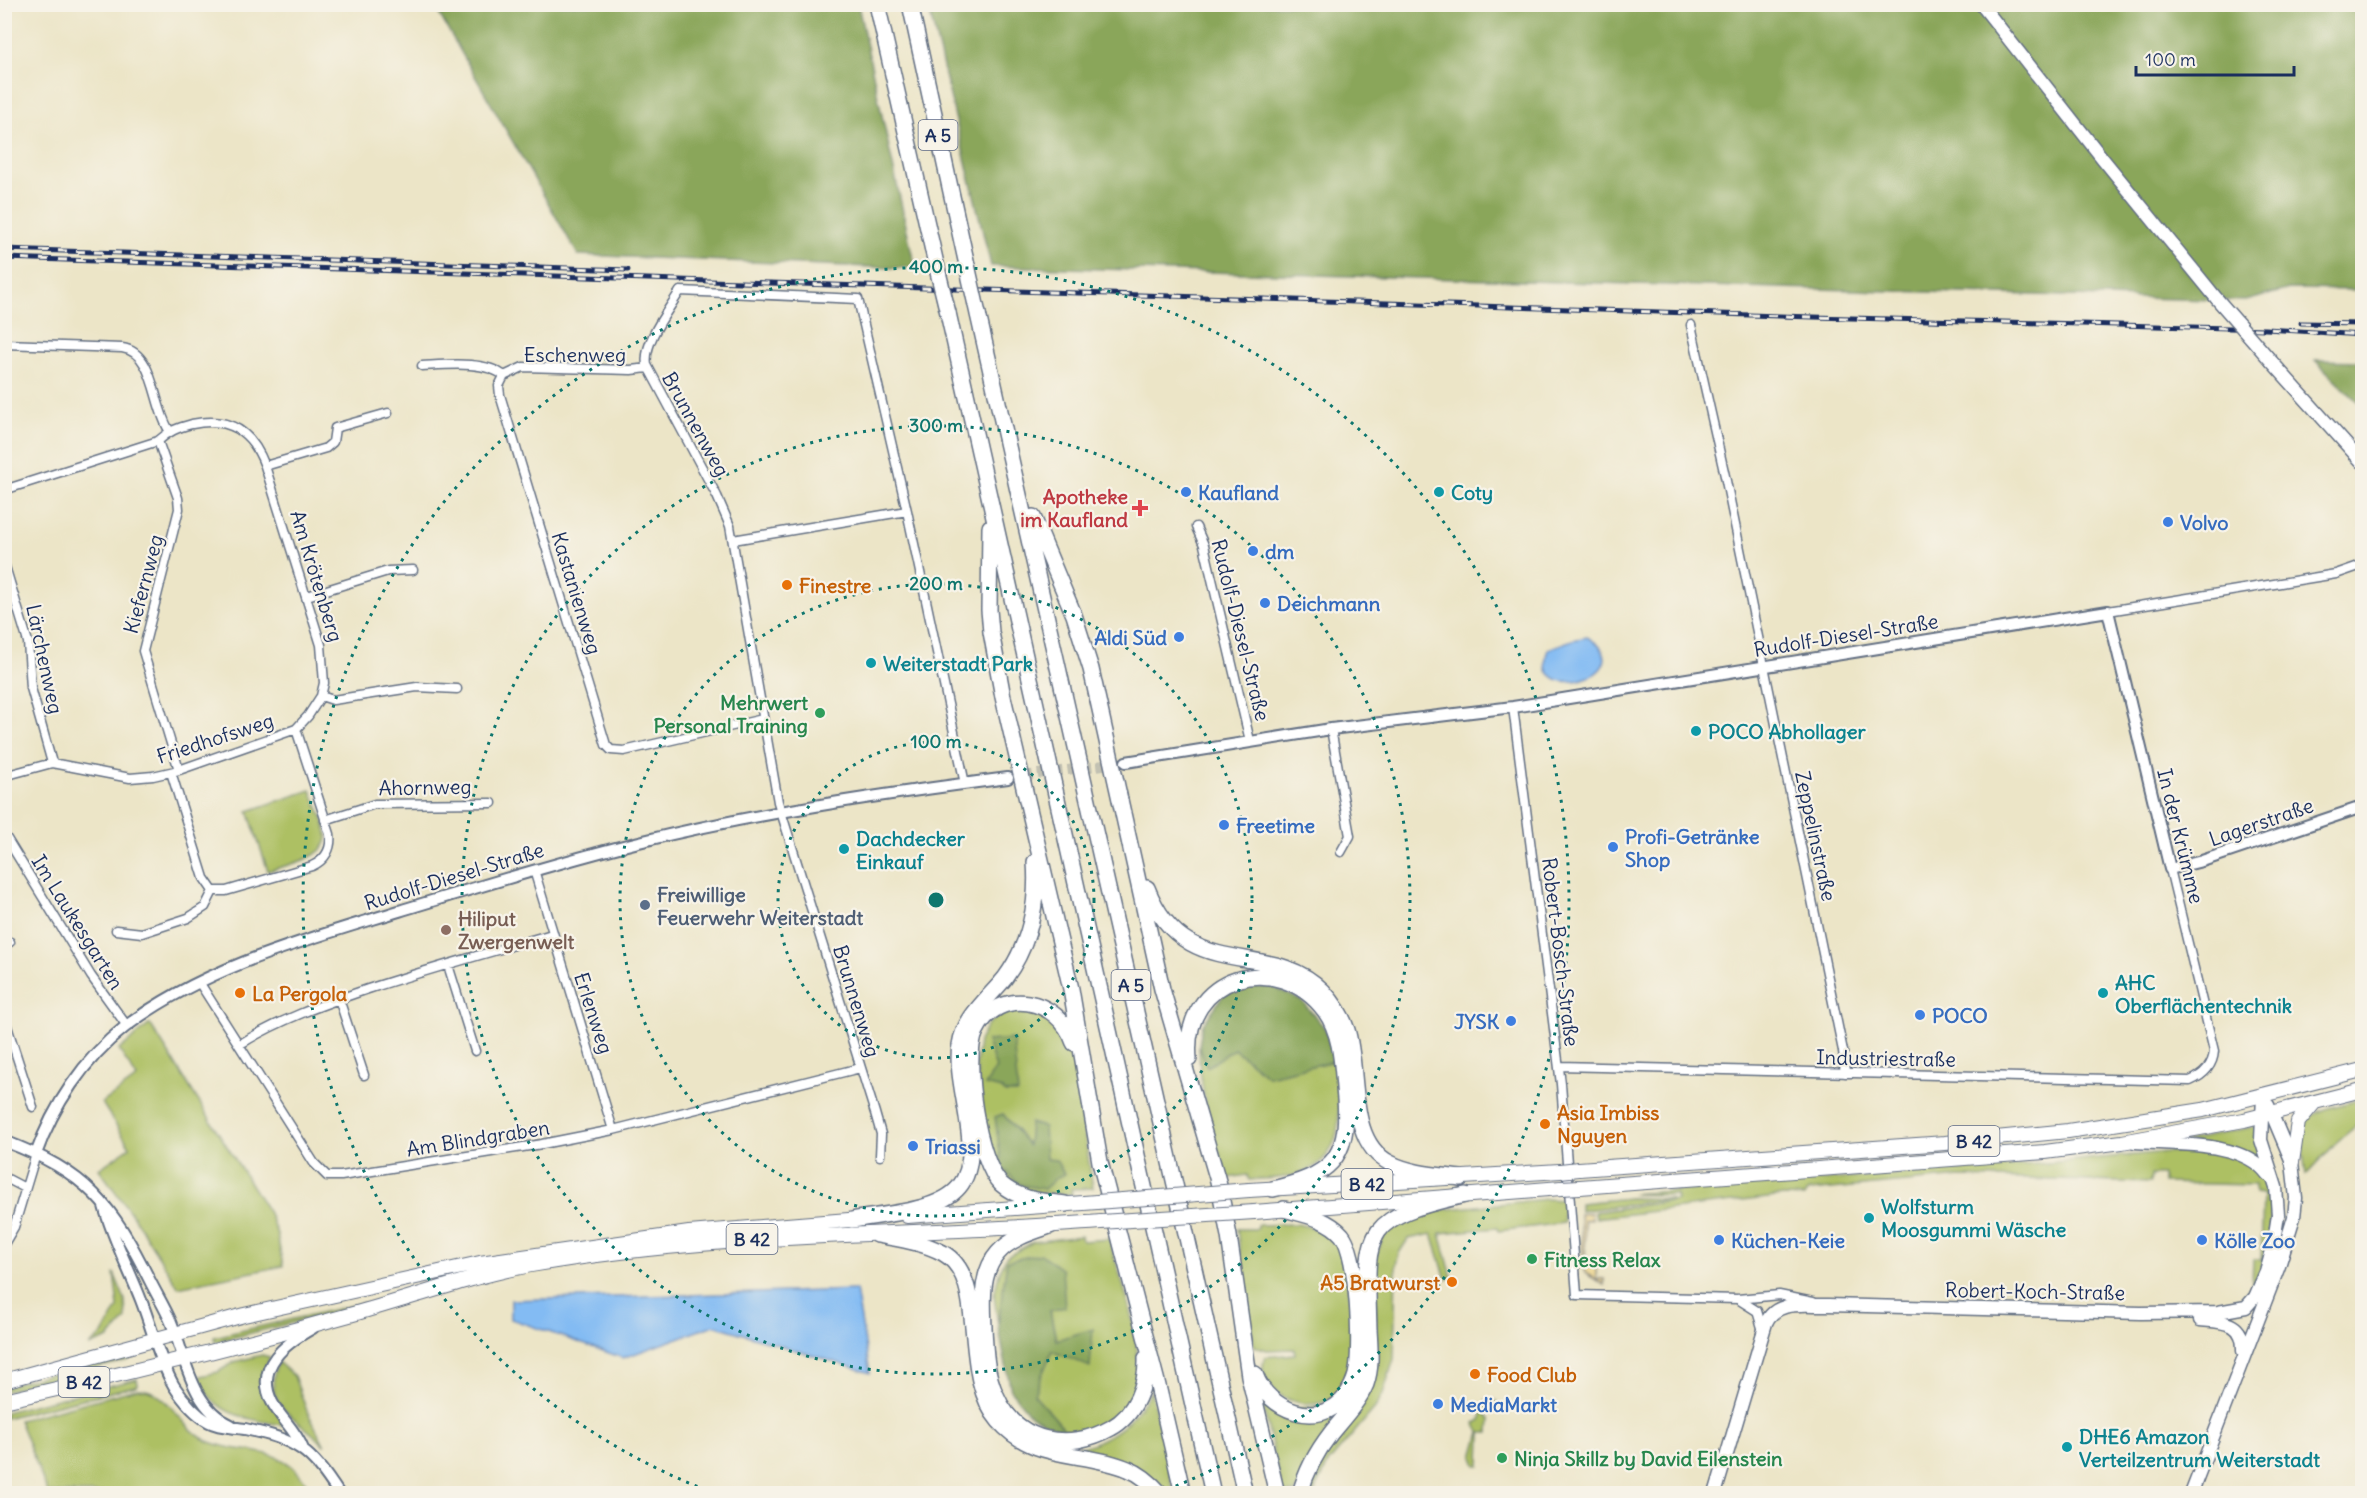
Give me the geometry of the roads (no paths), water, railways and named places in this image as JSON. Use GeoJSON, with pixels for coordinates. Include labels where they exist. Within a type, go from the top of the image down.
{"type":"FeatureCollection","features":[{"type":"Feature","properties":{"kind":"highway","name":"A 5"},"geometry":{"type":"LineString","coordinates":[[877,4],[1213,1494]]}},
{"type":"Feature","properties":{"kind":"highway","name":"A 5"},"geometry":{"type":"LineString","coordinates":[[910,4],[1245,1494]]}},
{"type":"Feature","properties":{"kind":"highway","name":"A 5"},"geometry":{"type":"LineString","coordinates":[[1016,476],[1082,634],[1162,989],[1193,1098]]}},
{"type":"Feature","properties":{"kind":"highway"},"geometry":{"type":"LineString","coordinates":[[990,500],[991,632],[1003,697],[1071,989],[1100,1162],[1183,1494]]}},
{"type":"Feature","properties":{"kind":"highway"},"geometry":{"type":"LineString","coordinates":[[852,1220],[936,1203],[955,1191],[965,1176],[969,1149],[959,1072],[960,1043],[970,1018],[1005,977],[1019,956],[1032,920],[1035,902],[1035,865],[1029,808]]}},
{"type":"Feature","properties":{"kind":"highway","name":"A 5"},"geometry":{"type":"LineString","coordinates":[[1127,826],[1153,902],[1180,936],[1218,955],[1290,970],[1318,987],[1331,999],[1342,1018],[1351,1046],[1360,1124],[1368,1144],[1379,1157],[1407,1170],[1461,1178]]}},
{"type":"Feature","properties":{"kind":"highway"},"geometry":{"type":"LineString","coordinates":[[1273,1189],[1306,1180],[1323,1172],[1335,1160],[1345,1132],[1346,1111],[1341,1062],[1335,1032],[1321,1007],[1298,988],[1276,979],[1244,978],[1220,986],[1200,1006],[1191,1025],[1188,1048],[1193,1098],[1220,1189],[1249,1376],[1277,1494]]}},
{"type":"Feature","properties":{"kind":"highway"},"geometry":{"type":"LineString","coordinates":[[1065,1203],[1020,1197],[999,1182],[988,1165],[982,1147],[970,1063],[971,1046],[981,1024],[998,1009],[1009,1005],[1030,1003],[1047,1008],[1062,1020],[1072,1035],[1088,1094]]}},
{"type":"Feature","properties":{"kind":"highway"},"geometry":{"type":"LineString","coordinates":[[1300,1494],[1308,1471],[1320,1448],[1360,1396],[1368,1377],[1370,1356],[1368,1255],[1375,1235],[1388,1220],[1402,1212],[1465,1195]]}},
{"type":"Feature","properties":{"kind":"highway"},"geometry":{"type":"LineString","coordinates":[[1242,1322],[1255,1376],[1263,1391],[1275,1402],[1289,1411],[1309,1414],[1329,1409],[1346,1396],[1356,1376],[1358,1357],[1355,1276],[1351,1255],[1341,1235],[1327,1222],[1284,1209]]}},
{"type":"Feature","properties":{"kind":"highway"},"geometry":{"type":"LineString","coordinates":[[1050,1226],[1018,1238],[1008,1245],[998,1253],[987,1275],[983,1308],[987,1358],[996,1396],[1008,1415],[1024,1429],[1042,1438],[1059,1441],[1077,1442],[1095,1437],[1117,1425],[1132,1409],[1141,1392],[1146,1363],[1145,1337]]}},
{"type":"Feature","properties":{"kind":"highway"},"geometry":{"type":"LineString","coordinates":[[877,1235],[929,1246],[944,1253],[960,1269],[969,1292],[978,1378],[985,1400],[998,1420],[1010,1432],[1037,1449],[1102,1461],[1130,1469],[1161,1494]]}},
{"type":"Feature","properties":{"kind":"main road"},"geometry":{"type":"LineString","coordinates":[[1981,4],[2217,299],[2362,462]]}},
{"type":"Feature","properties":{"kind":"main road","name":"B 42"},"geometry":{"type":"LineString","coordinates":[[4,1381],[155,1338],[333,1294],[504,1258],[689,1233],[1065,1203],[1461,1178],[2038,1135],[2156,1119],[2263,1096],[2362,1070]]}},
{"type":"Feature","properties":{"kind":"main road","name":"B 42"},"geometry":{"type":"LineString","coordinates":[[4,1401],[324,1322],[531,1265],[698,1243],[1050,1226],[2045,1152],[2122,1142],[2267,1115],[2362,1090]]}},
{"type":"Feature","properties":{"kind":"main road"},"geometry":{"type":"LineString","coordinates":[[2263,1096],[2267,1115],[2292,1162]]}},
{"type":"Feature","properties":{"kind":"main road"},"geometry":{"type":"LineString","coordinates":[[2191,1494],[2243,1355],[2265,1306],[2291,1230],[2296,1198],[2292,1162],[2295,1130],[2305,1111],[2315,1103]]}},
{"type":"Feature","properties":{"kind":"main road"},"geometry":{"type":"LineString","coordinates":[[2267,1115],[2261,1140],[2276,1187]]}},
{"type":"Feature","properties":{"kind":"main road"},"geometry":{"type":"LineString","coordinates":[[2122,1142],[2196,1146],[2242,1155],[2261,1166],[2276,1187]]}},
{"type":"Feature","properties":{"kind":"main road","name":"Robert-Koch-Straße"},"geometry":{"type":"LineString","coordinates":[[1763,1331],[1771,1313],[1780,1307],[1828,1305],[2141,1313],[2218,1312],[2240,1309],[2249,1305],[2255,1297],[2271,1256],[2278,1215],[2276,1187]]}},
{"type":"Feature","properties":{"kind":"main road"},"geometry":{"type":"LineString","coordinates":[[2141,1313],[2230,1323],[2241,1333],[2243,1355]]}},
{"type":"Feature","properties":{"kind":"main road"},"geometry":{"type":"LineString","coordinates":[[1714,1494],[1763,1331]]}},
{"type":"Feature","properties":{"kind":"street","name":"Brunnenweg"},"geometry":{"type":"LineString","coordinates":[[880,1156],[879,1125],[781,812],[733,540],[722,504],[648,368],[646,353],[650,342],[680,291],[858,299],[907,511]]}},
{"type":"Feature","properties":{"kind":"street","name":"Zeppelinstraße"},"geometry":{"type":"LineString","coordinates":[[1690,325],[1712,415],[1843,1051],[1845,1073]]}},
{"type":"Feature","properties":{"kind":"street"},"geometry":{"type":"LineString","coordinates":[[4,344],[122,348],[134,351],[144,361],[161,415],[169,430],[158,441],[4,490]]}},
{"type":"Feature","properties":{"kind":"street"},"geometry":{"type":"LineString","coordinates":[[422,366],[480,366],[497,370],[504,376]]}},
{"type":"Feature","properties":{"kind":"street","name":"Eschenweg"},"geometry":{"type":"LineString","coordinates":[[504,376],[523,367],[631,370],[648,368]]}},
{"type":"Feature","properties":{"kind":"street","name":"Kastanienweg"},"geometry":{"type":"LineString","coordinates":[[504,376],[499,386],[500,395],[606,745],[611,750],[624,751],[763,719]]}},
{"type":"Feature","properties":{"kind":"street"},"geometry":{"type":"LineString","coordinates":[[265,466],[326,448],[333,442],[335,429],[388,413]]}},
{"type":"Feature","properties":{"kind":"street","name":"Am Krötenberg"},"geometry":{"type":"LineString","coordinates":[[169,430],[206,422],[227,424],[241,431],[251,440],[265,466],[319,635],[324,663],[324,683],[321,696]]}},
{"type":"Feature","properties":{"kind":"street","name":"Kiefernweg"},"geometry":{"type":"LineString","coordinates":[[158,441],[178,498],[179,509],[143,651],[204,878],[213,891]]}},
{"type":"Feature","properties":{"kind":"street"},"geometry":{"type":"LineString","coordinates":[[733,540],[907,511],[965,784]]}},
{"type":"Feature","properties":{"kind":"street","name":"Rudolf-Diesel-Straße"},"geometry":{"type":"LineString","coordinates":[[1196,527],[1204,545],[1250,741]]}},
{"type":"Feature","properties":{"kind":"street","name":"Lärchenweg"},"geometry":{"type":"LineString","coordinates":[[4,563],[28,642],[31,688],[52,763]]}},
{"type":"Feature","properties":{"kind":"street","name":"Rudolf-Diesel-Straße"},"geometry":{"type":"LineString","coordinates":[[1126,762],[1331,729],[1513,707],[2336,574],[2362,563]]}},
{"type":"Feature","properties":{"kind":"street"},"geometry":{"type":"LineString","coordinates":[[307,596],[388,571],[413,570]]}},
{"type":"Feature","properties":{"kind":"street","name":"In der Krümme"},"geometry":{"type":"LineString","coordinates":[[2108,610],[2213,1045],[2214,1058],[2208,1069]]}},
{"type":"Feature","properties":{"kind":"street"},"geometry":{"type":"LineString","coordinates":[[116,930],[142,933],[188,918],[205,907],[213,891],[226,891],[319,863],[327,854],[330,842],[325,820],[296,729],[321,696],[333,700],[423,686],[457,689]]}},
{"type":"Feature","properties":{"kind":"street","name":"Robert-Bosch-Straße"},"geometry":{"type":"LineString","coordinates":[[1513,707],[1559,1066],[1571,1202]]}},
{"type":"Feature","properties":{"kind":"street","name":"Friedhofsweg"},"geometry":{"type":"LineString","coordinates":[[4,776],[52,763],[130,778],[175,771],[296,729]]}},
{"type":"Feature","properties":{"kind":"street"},"geometry":{"type":"LineString","coordinates":[[1331,729],[1350,836],[1341,852]]}},
{"type":"Feature","properties":{"kind":"street","name":"Rudolf-Diesel-Straße"},"geometry":{"type":"LineString","coordinates":[[36,1154],[45,1130],[65,1095],[95,1056],[127,1026],[199,982],[250,960],[334,931],[534,870],[639,842],[781,812],[1008,778]]}},
{"type":"Feature","properties":{"kind":"street","name":"Ahornweg"},"geometry":{"type":"LineString","coordinates":[[325,820],[375,804],[492,803]]}},
{"type":"Feature","properties":{"kind":"street","name":"Lagerstraße"},"geometry":{"type":"LineString","coordinates":[[2170,869],[2202,861],[2362,807]]}},
{"type":"Feature","properties":{"kind":"street","name":"Im Laukesgarten"},"geometry":{"type":"LineString","coordinates":[[4,834],[91,976],[127,1026]]}},
{"type":"Feature","properties":{"kind":"street","name":"Erlenweg"},"geometry":{"type":"LineString","coordinates":[[534,870],[613,1130]]}},
{"type":"Feature","properties":{"kind":"street"},"geometry":{"type":"LineString","coordinates":[[239,1045],[282,1022],[339,999],[552,934]]}},
{"type":"Feature","properties":{"kind":"street"},"geometry":{"type":"LineString","coordinates":[[448,965],[475,1051]]}},
{"type":"Feature","properties":{"kind":"street","name":"Am Blindgraben"},"geometry":{"type":"LineString","coordinates":[[199,982],[314,1163],[327,1176],[341,1176],[518,1148],[613,1130],[860,1068]]}},
{"type":"Feature","properties":{"kind":"street"},"geometry":{"type":"LineString","coordinates":[[339,999],[364,1075]]}},
{"type":"Feature","properties":{"kind":"street"},"geometry":{"type":"LineString","coordinates":[[4,1017],[33,1107]]}},
{"type":"Feature","properties":{"kind":"street","name":"Industriestraße"},"geometry":{"type":"LineString","coordinates":[[1559,1066],[2184,1082],[2196,1078],[2208,1069]]}},
{"type":"Feature","properties":{"kind":"street"},"geometry":{"type":"LineString","coordinates":[[4,1141],[36,1154],[79,1179],[115,1218],[132,1244],[175,1333],[196,1390],[205,1405],[217,1417],[236,1428]]}},
{"type":"Feature","properties":{"kind":"street"},"geometry":{"type":"LineString","coordinates":[[4,1244],[14,1227],[36,1154]]}},
{"type":"Feature","properties":{"kind":"street"},"geometry":{"type":"LineString","coordinates":[[4,1177],[25,1188]]}},
{"type":"Feature","properties":{"kind":"street","name":"Robert-Koch-Straße"},"geometry":{"type":"LineString","coordinates":[[1571,1202],[1577,1295],[1738,1299],[1779,1295],[1828,1305]]}},
{"type":"Feature","properties":{"kind":"street"},"geometry":{"type":"LineString","coordinates":[[104,1206],[112,1232],[130,1271],[164,1362],[179,1393],[201,1416],[216,1425],[277,1436],[303,1449],[319,1464],[339,1494]]}},
{"type":"Feature","properties":{"kind":"street"},"geometry":{"type":"LineString","coordinates":[[1738,1299],[1755,1308],[1763,1331]]}},
{"type":"Feature","properties":{"kind":"street"},"geometry":{"type":"LineString","coordinates":[[303,1449],[294,1430],[272,1402],[267,1378],[272,1361],[280,1350],[324,1322]]}},
{"type":"Feature","properties":{"kind":"water"},"geometry":{"type":"Polygon","coordinates":[[[1587,637],[1602,650],[1604,662],[1596,672],[1583,679],[1567,681],[1554,678],[1546,667],[1548,649],[1587,637]]]}},
{"type":"Feature","properties":{"kind":"water"},"geometry":{"type":"Polygon","coordinates":[[[856,1290],[870,1373],[714,1325],[623,1358],[511,1319],[511,1300],[856,1290]]]}},
{"type":"Feature","properties":{"kind":"tunnel"},"geometry":{"type":"LineString","coordinates":[[1008,778],[1126,762]]}},
{"type":"Feature","properties":{"kind":"railway"},"geometry":{"type":"LineString","coordinates":[[4,249],[628,270]]}},
{"type":"Feature","properties":{"kind":"railway"},"geometry":{"type":"LineString","coordinates":[[4,258],[1813,317],[2266,329],[2362,335]]}},
{"type":"Feature","properties":{"kind":"railway"},"geometry":{"type":"LineString","coordinates":[[2301,323],[2362,324]]}},
{"type":"Feature","properties":{"kind":"place","name":"Kaufland"},"geometry":{"type":"Point","coordinates":[1186,492]}},
{"type":"Feature","properties":{"kind":"place","name":"Coty"},"geometry":{"type":"Point","coordinates":[1439,492]}},
{"type":"Feature","properties":{"kind":"place","name":"Apotheke im Kaufland"},"geometry":{"type":"Point","coordinates":[1140,508]}},
{"type":"Feature","properties":{"kind":"place","name":"Volvo"},"geometry":{"type":"Point","coordinates":[2168,522]}},
{"type":"Feature","properties":{"kind":"place","name":"dm"},"geometry":{"type":"Point","coordinates":[1253,551]}},
{"type":"Feature","properties":{"kind":"place","name":"Finestre"},"geometry":{"type":"Point","coordinates":[787,585]}},
{"type":"Feature","properties":{"kind":"place","name":"Deichmann"},"geometry":{"type":"Point","coordinates":[1265,603]}},
{"type":"Feature","properties":{"kind":"place","name":"Aldi Süd"},"geometry":{"type":"Point","coordinates":[1179,637]}},
{"type":"Feature","properties":{"kind":"place","name":"Weiterstadt Park"},"geometry":{"type":"Point","coordinates":[871,663]}},
{"type":"Feature","properties":{"kind":"place","name":"Mehrwert Personal Training"},"geometry":{"type":"Point","coordinates":[820,713]}},
{"type":"Feature","properties":{"kind":"place","name":"POCO Abhollager"},"geometry":{"type":"Point","coordinates":[1696,731]}},
{"type":"Feature","properties":{"kind":"place","name":"Freetime"},"geometry":{"type":"Point","coordinates":[1224,825]}},
{"type":"Feature","properties":{"kind":"place","name":"Profi-Getränke Shop"},"geometry":{"type":"Point","coordinates":[1613,847]}},
{"type":"Feature","properties":{"kind":"place","name":"Dachdecker Einkauf"},"geometry":{"type":"Point","coordinates":[844,849]}},
{"type":"Feature","properties":{"kind":"place","name":"Freiwillige Feuerwehr Weiterstadt"},"geometry":{"type":"Point","coordinates":[645,905]}},
{"type":"Feature","properties":{"kind":"place","name":"Hiliput Zwergenwelt"},"geometry":{"type":"Point","coordinates":[446,930]}},
{"type":"Feature","properties":{"kind":"place","name":"La Pergola"},"geometry":{"type":"Point","coordinates":[240,993]}},
{"type":"Feature","properties":{"kind":"place","name":"AHC Oberflächentechnik"},"geometry":{"type":"Point","coordinates":[2103,993]}},
{"type":"Feature","properties":{"kind":"place","name":"POCO"},"geometry":{"type":"Point","coordinates":[1920,1015]}},
{"type":"Feature","properties":{"kind":"place","name":"JYSK"},"geometry":{"type":"Point","coordinates":[1511,1021]}},
{"type":"Feature","properties":{"kind":"place","name":"Asia Imbiss Nguyen"},"geometry":{"type":"Point","coordinates":[1545,1124]}},
{"type":"Feature","properties":{"kind":"place","name":"Triassi"},"geometry":{"type":"Point","coordinates":[913,1146]}},
{"type":"Feature","properties":{"kind":"place","name":"Wolfsturm Moosgummi Wäsche"},"geometry":{"type":"Point","coordinates":[1869,1218]}},
{"type":"Feature","properties":{"kind":"place","name":"Küchen-Keie"},"geometry":{"type":"Point","coordinates":[1719,1240]}},
{"type":"Feature","properties":{"kind":"place","name":"Kölle Zoo"},"geometry":{"type":"Point","coordinates":[2202,1240]}},
{"type":"Feature","properties":{"kind":"place","name":"Fitness Relax"},"geometry":{"type":"Point","coordinates":[1532,1259]}},
{"type":"Feature","properties":{"kind":"place","name":"A5 Bratwurst"},"geometry":{"type":"Point","coordinates":[1452,1282]}},
{"type":"Feature","properties":{"kind":"place","name":"Food Club"},"geometry":{"type":"Point","coordinates":[1475,1374]}},
{"type":"Feature","properties":{"kind":"place","name":"MediaMarkt"},"geometry":{"type":"Point","coordinates":[1438,1404]}},
{"type":"Feature","properties":{"kind":"place","name":"DHE6 Amazon Verteilzentrum Weiterstadt"},"geometry":{"type":"Point","coordinates":[2067,1447]}},
{"type":"Feature","properties":{"kind":"place","name":"Ninja Skillz by David Eilenstein"},"geometry":{"type":"Point","coordinates":[1502,1458]}}]}
